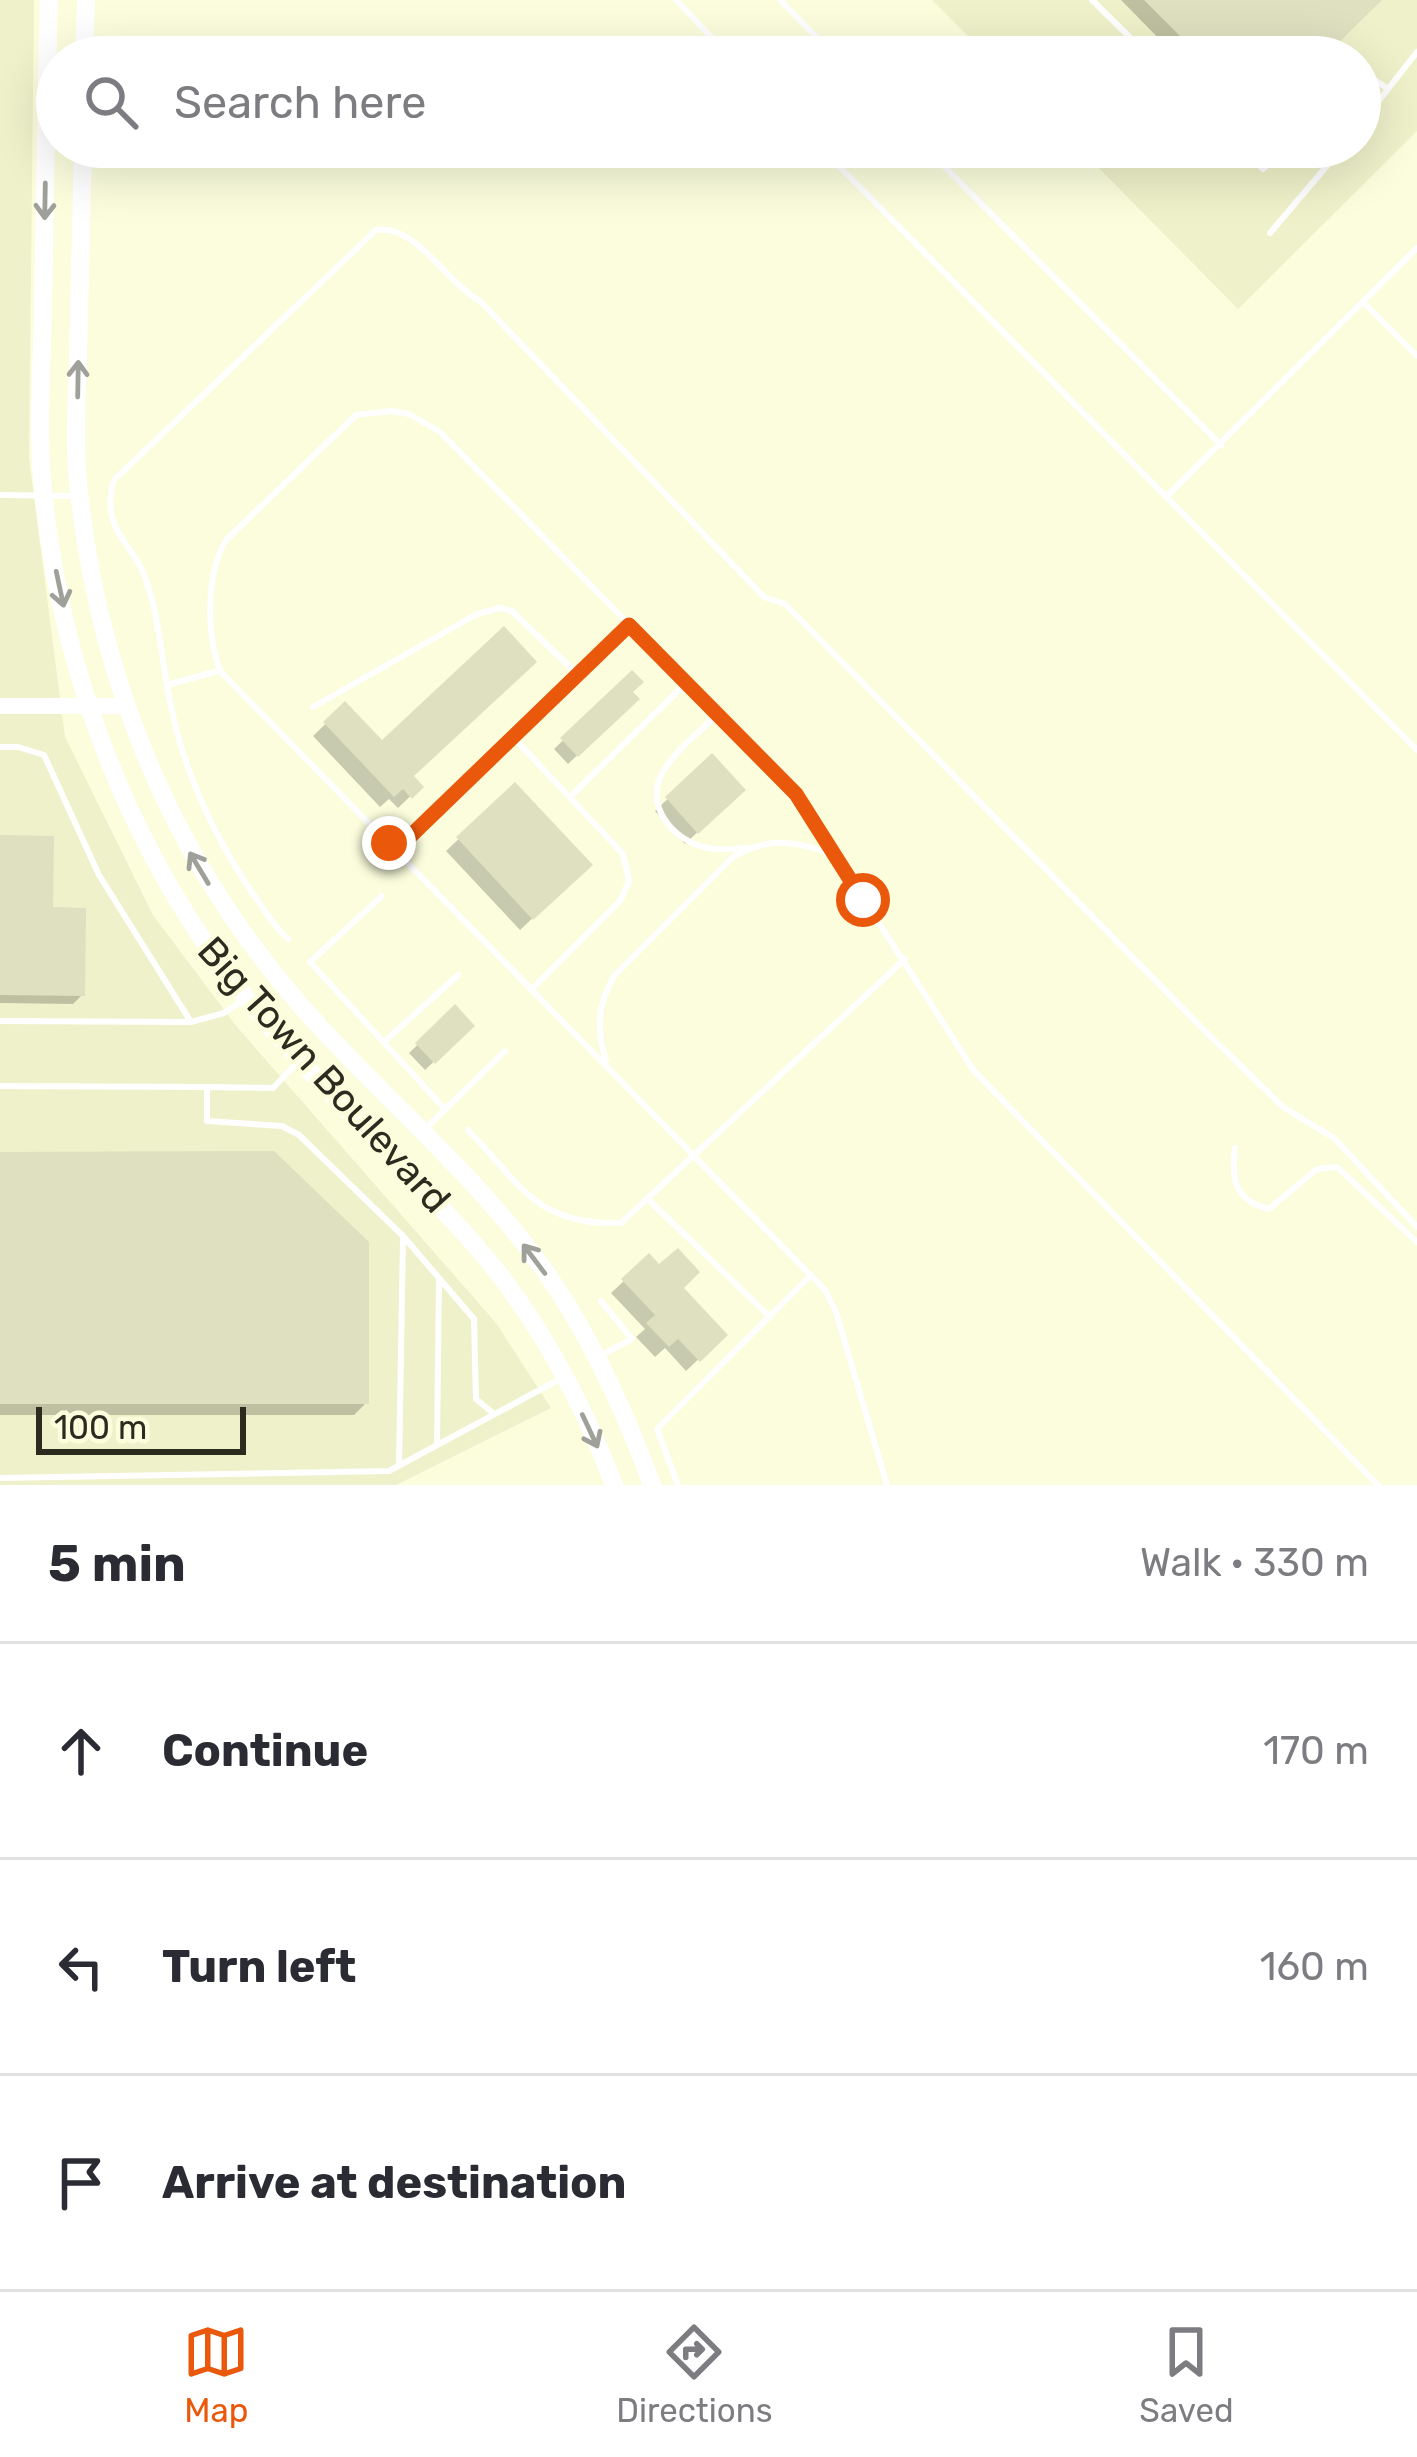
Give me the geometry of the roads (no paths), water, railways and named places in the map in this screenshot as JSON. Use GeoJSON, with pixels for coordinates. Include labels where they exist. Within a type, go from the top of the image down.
{"type":"FeatureCollection","features":[{"type":"Feature","properties":{"kind":"main road","name":"Big Town Boulevard"},"geometry":{"type":"LineString","coordinates":[[48,36],[49,0]]}},
{"type":"Feature","properties":{"kind":"main road"},"geometry":{"type":"LineString","coordinates":[[85,36],[86,0]]}},
{"type":"Feature","properties":{"kind":"main road","name":"Big Town Boulevard"},"geometry":{"type":"LineString","coordinates":[[46,168],[44,496],[56,574],[87,706],[116,778],[199,936],[246,998],[500,1277],[563,1378],[614,1485]]}},
{"type":"Feature","properties":{"kind":"main road","name":"Big Town Boulevard"},"geometry":{"type":"LineString","coordinates":[[82,168],[80,496],[100,623],[124,706],[187,848],[225,911],[320,1027],[544,1269],[595,1359],[652,1485]]}},
{"type":"Feature","properties":{"kind":"main road"},"geometry":{"type":"LineString","coordinates":[[43,322],[79,322]]}},
{"type":"Feature","properties":{"kind":"main road"},"geometry":{"type":"LineString","coordinates":[[394,1156],[422,1132]]}},
{"type":"Feature","properties":{"kind":"main road"},"geometry":{"type":"LineString","coordinates":[[563,1378],[595,1359]]}},
{"type":"Feature","properties":{"kind":"street"},"geometry":{"type":"LineString","coordinates":[[0,706],[124,706]]}},
{"type":"Feature","properties":{"kind":"lane"},"geometry":{"type":"LineString","coordinates":[[676,0],[710,36]]}},
{"type":"Feature","properties":{"kind":"lane"},"geometry":{"type":"LineString","coordinates":[[780,0],[815,36]]}},
{"type":"Feature","properties":{"kind":"lane"},"geometry":{"type":"LineString","coordinates":[[1092,0],[1129,36]]}},
{"type":"Feature","properties":{"kind":"lane"},"geometry":{"type":"LineString","coordinates":[[1381,98],[1417,52]]}},
{"type":"Feature","properties":{"kind":"lane"},"geometry":{"type":"LineString","coordinates":[[1381,84],[1388,89]]}},
{"type":"Feature","properties":{"kind":"lane"},"geometry":{"type":"LineString","coordinates":[[841,168],[1417,750]]}},
{"type":"Feature","properties":{"kind":"lane"},"geometry":{"type":"LineString","coordinates":[[946,168],[1221,445]]}},
{"type":"Feature","properties":{"kind":"lane"},"geometry":{"type":"LineString","coordinates":[[1270,233],[1324,168]]}},
{"type":"Feature","properties":{"kind":"lane"},"geometry":{"type":"LineString","coordinates":[[288,939],[248,886],[200,805],[183,758],[146,580],[113,522],[114,480],[376,230],[389,228],[405,236],[480,301],[764,597],[785,604],[1145,972],[1283,1108],[1334,1138],[1417,1227]]}},
{"type":"Feature","properties":{"kind":"lane"},"geometry":{"type":"LineString","coordinates":[[1166,496],[1417,248]]}},
{"type":"Feature","properties":{"kind":"lane"},"geometry":{"type":"LineString","coordinates":[[1363,302],[1417,356]]}},
{"type":"Feature","properties":{"kind":"lane"},"geometry":{"type":"LineString","coordinates":[[887,1485],[836,1312],[825,1290],[220,671],[212,634],[219,552],[356,415],[376,411],[409,414],[440,432],[796,794],[974,1071],[1374,1485]]}},
{"type":"Feature","properties":{"kind":"lane"},"geometry":{"type":"LineString","coordinates":[[0,495],[80,496]]}},
{"type":"Feature","properties":{"kind":"lane"},"geometry":{"type":"LineString","coordinates":[[313,707],[477,614],[500,608],[512,611],[578,675]]}},
{"type":"Feature","properties":{"kind":"lane"},"geometry":{"type":"LineString","coordinates":[[396,850],[629,625]]}},
{"type":"Feature","properties":{"kind":"lane"},"geometry":{"type":"LineString","coordinates":[[167,685],[220,671]]}},
{"type":"Feature","properties":{"kind":"lane"},"geometry":{"type":"LineString","coordinates":[[569,798],[687,682]]}},
{"type":"Feature","properties":{"kind":"lane"},"geometry":{"type":"LineString","coordinates":[[718,714],[682,748],[657,784],[661,815],[681,837],[704,848],[750,848]]}},
{"type":"Feature","properties":{"kind":"lane"},"geometry":{"type":"LineString","coordinates":[[513,737],[623,854],[629,881],[620,901],[532,988]]}},
{"type":"Feature","properties":{"kind":"lane"},"geometry":{"type":"LineString","coordinates":[[0,747],[44,755],[99,875],[191,1022]]}},
{"type":"Feature","properties":{"kind":"lane"},"geometry":{"type":"LineString","coordinates":[[607,1067],[598,1018],[614,976],[733,857],[775,841],[837,856]]}},
{"type":"Feature","properties":{"kind":"lane"},"geometry":{"type":"LineString","coordinates":[[382,896],[310,962],[446,1109]]}},
{"type":"Feature","properties":{"kind":"lane"},"geometry":{"type":"LineString","coordinates":[[468,1130],[539,1204],[564,1218],[621,1223],[905,959]]}},
{"type":"Feature","properties":{"kind":"lane"},"geometry":{"type":"LineString","coordinates":[[385,1041],[458,975]]}},
{"type":"Feature","properties":{"kind":"lane"},"geometry":{"type":"LineString","coordinates":[[0,1021],[191,1022],[224,1013],[246,998]]}},
{"type":"Feature","properties":{"kind":"lane"},"geometry":{"type":"LineString","coordinates":[[422,1132],[505,1051]]}},
{"type":"Feature","properties":{"kind":"lane"},"geometry":{"type":"LineString","coordinates":[[0,1086],[273,1088],[301,1059]]}},
{"type":"Feature","properties":{"kind":"lane"},"geometry":{"type":"LineString","coordinates":[[207,1087],[207,1121],[281,1126],[299,1135],[403,1236],[474,1319],[476,1399],[494,1414]]}},
{"type":"Feature","properties":{"kind":"lane"},"geometry":{"type":"LineString","coordinates":[[1235,1148],[1238,1194],[1255,1205],[1269,1209],[1316,1169],[1336,1167],[1417,1242]]}},
{"type":"Feature","properties":{"kind":"lane"},"geometry":{"type":"LineString","coordinates":[[650,1200],[770,1318]]}},
{"type":"Feature","properties":{"kind":"lane"},"geometry":{"type":"LineString","coordinates":[[399,1465],[403,1236]]}},
{"type":"Feature","properties":{"kind":"lane"},"geometry":{"type":"LineString","coordinates":[[679,1485],[657,1429],[811,1275]]}},
{"type":"Feature","properties":{"kind":"lane"},"geometry":{"type":"LineString","coordinates":[[437,1445],[439,1279]]}},
{"type":"Feature","properties":{"kind":"lane"},"geometry":{"type":"LineString","coordinates":[[595,1359],[632,1339],[601,1301]]}},
{"type":"Feature","properties":{"kind":"lane"},"geometry":{"type":"LineString","coordinates":[[0,1478],[388,1471],[563,1378]]}}]}
